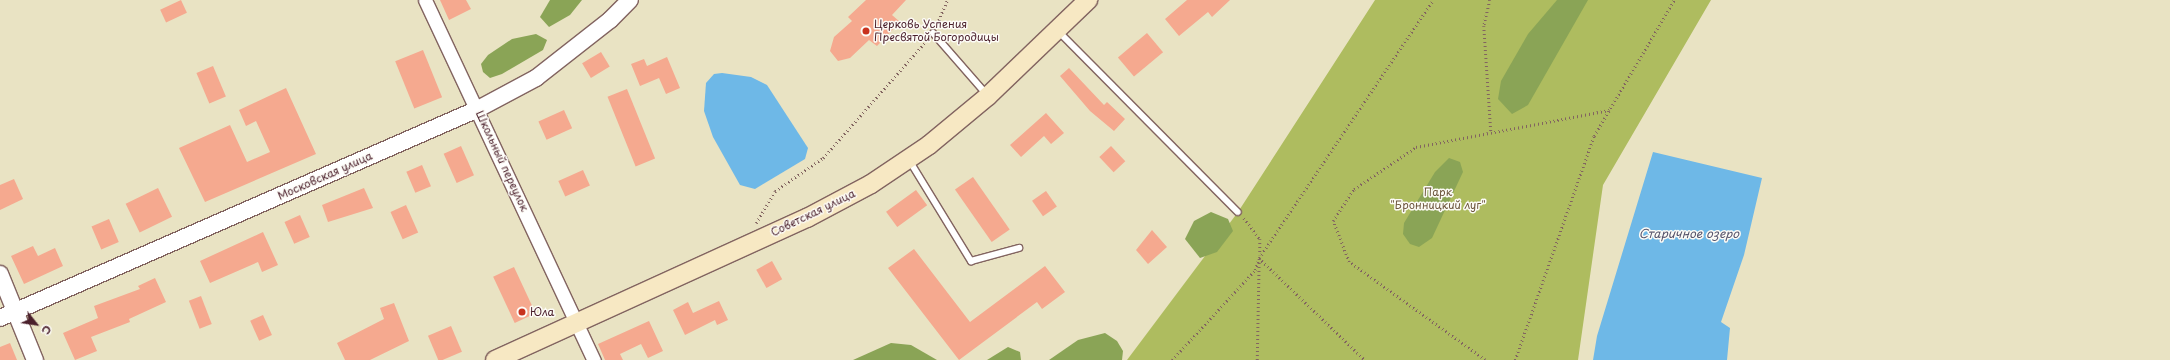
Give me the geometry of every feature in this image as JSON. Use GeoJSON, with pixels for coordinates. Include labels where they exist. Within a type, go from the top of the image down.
{"type":"FeatureCollection","features":[{"type":"Feature","properties":{"kind":"main road","name":"Советская улица"},"geometry":{"type":"LineString","coordinates":[[495,360],[807,218],[871,184],[908,159],[988,96],[1058,31],[1088,0]]}},
{"type":"Feature","properties":{"kind":"street","name":"Школьный переулок"},"geometry":{"type":"LineString","coordinates":[[425,0],[478,109],[594,360]]}},
{"type":"Feature","properties":{"kind":"street","name":"Московская улица"},"geometry":{"type":"LineString","coordinates":[[0,318],[478,109],[536,78],[610,20],[630,0]]}},
{"type":"Feature","properties":{"kind":"street"},"geometry":{"type":"LineString","coordinates":[[0,274],[35,360]]}},
{"type":"Feature","properties":{"kind":"lane"},"geometry":{"type":"LineString","coordinates":[[1058,31],[1238,212]]}},
{"type":"Feature","properties":{"kind":"lane"},"geometry":{"type":"LineString","coordinates":[[933,33],[988,96]]}},
{"type":"Feature","properties":{"kind":"lane"},"geometry":{"type":"LineString","coordinates":[[908,159],[971,261],[1019,248]]}},
{"type":"Feature","properties":{"kind":"path"},"geometry":{"type":"LineString","coordinates":[[753,229],[775,191],[823,158],[933,33],[947,0]]}},
{"type":"Feature","properties":{"kind":"path"},"geometry":{"type":"LineString","coordinates":[[1172,360],[1255,270],[1259,258],[1433,0]]}},
{"type":"Feature","properties":{"kind":"path"},"geometry":{"type":"LineString","coordinates":[[1490,0],[1484,26],[1491,132]]}},
{"type":"Feature","properties":{"kind":"path"},"geometry":{"type":"LineString","coordinates":[[1515,360],[1594,136],[1674,0]]}},
{"type":"Feature","properties":{"kind":"path"},"geometry":{"type":"LineString","coordinates":[[1485,360],[1349,262],[1333,221],[1354,189],[1416,148],[1491,132],[1610,110]]}},
{"type":"Feature","properties":{"kind":"path"},"geometry":{"type":"LineString","coordinates":[[1238,212],[1260,239],[1257,360]]}},
{"type":"Feature","properties":{"kind":"path"},"geometry":{"type":"LineString","coordinates":[[1259,258],[1365,360]]}},
{"type":"Feature","properties":{"kind":"green space"},"geometry":{"type":"Polygon","coordinates":[[[550,0],[582,0],[570,15],[549,27],[540,17],[550,0]]]}},
{"type":"Feature","properties":{"kind":"green space","name":"Парк \"Бронницкий луг\""},"geometry":{"type":"Polygon","coordinates":[[[1375,0],[1711,0],[1603,185],[1578,360],[1127,360],[1238,212],[1375,0]]]}},
{"type":"Feature","properties":{"kind":"green space"},"geometry":{"type":"Polygon","coordinates":[[[1557,0],[1588,0],[1528,105],[1512,114],[1498,99],[1501,81],[1528,34],[1557,0]]]}},
{"type":"Feature","properties":{"kind":"green space"},"geometry":{"type":"Polygon","coordinates":[[[536,34],[547,40],[543,50],[502,74],[490,78],[483,72],[481,64],[488,55],[512,39],[536,34]]]}},
{"type":"Feature","properties":{"kind":"green space"},"geometry":{"type":"Polygon","coordinates":[[[1449,158],[1460,162],[1463,172],[1432,238],[1419,247],[1410,244],[1403,234],[1404,223],[1435,172],[1449,158]]]}},
{"type":"Feature","properties":{"kind":"green space"},"geometry":{"type":"Polygon","coordinates":[[[1211,212],[1228,219],[1233,231],[1217,252],[1200,258],[1185,239],[1194,221],[1211,212]]]}},
{"type":"Feature","properties":{"kind":"green space"},"geometry":{"type":"Polygon","coordinates":[[[1105,333],[1117,341],[1123,351],[1122,360],[1049,360],[1078,340],[1105,333]]]}},
{"type":"Feature","properties":{"kind":"green space"},"geometry":{"type":"Polygon","coordinates":[[[891,343],[911,345],[937,360],[853,360],[891,343]]]}},
{"type":"Feature","properties":{"kind":"green space"},"geometry":{"type":"Polygon","coordinates":[[[1008,347],[1020,352],[1021,360],[987,360],[1008,347]]]}},
{"type":"Feature","properties":{"kind":"water"},"geometry":{"type":"Polygon","coordinates":[[[722,73],[751,77],[767,85],[808,148],[805,159],[755,189],[740,185],[713,137],[704,111],[706,83],[714,74],[722,73]]]}},
{"type":"Feature","properties":{"kind":"water","name":"Старичное озеро"},"geometry":{"type":"Polygon","coordinates":[[[1653,152],[1762,178],[1744,255],[1721,322],[1730,328],[1727,360],[1593,360],[1597,336],[1653,152]]]}},
{"type":"Feature","properties":{"kind":"building"},"geometry":{"type":"Polygon","coordinates":[[[181,0],[187,13],[166,22],[160,10],[181,0]]]}},
{"type":"Feature","properties":{"kind":"building"},"geometry":{"type":"Polygon","coordinates":[[[440,0],[466,0],[471,9],[449,20],[440,0]]]}},
{"type":"Feature","properties":{"kind":"building","name":"Церковь Успения Пресвятой Богородицы"},"geometry":{"type":"Polygon","coordinates":[[[866,0],[906,0],[892,15],[900,22],[877,46],[869,40],[850,58],[838,61],[830,51],[834,37],[852,21],[848,17],[866,0]]]}},
{"type":"Feature","properties":{"kind":"building"},"geometry":{"type":"Polygon","coordinates":[[[1187,0],[1230,0],[1212,17],[1208,12],[1179,36],[1165,19],[1187,0]]]}},
{"type":"Feature","properties":{"kind":"building"},"geometry":{"type":"Polygon","coordinates":[[[1147,33],[1163,52],[1134,77],[1118,57],[1147,33]]]}},
{"type":"Feature","properties":{"kind":"building"},"geometry":{"type":"Polygon","coordinates":[[[423,50],[442,97],[414,109],[395,61],[423,50]]]}},
{"type":"Feature","properties":{"kind":"building"},"geometry":{"type":"Polygon","coordinates":[[[601,52],[610,67],[591,78],[582,63],[601,52]]]}},
{"type":"Feature","properties":{"kind":"building"},"geometry":{"type":"Polygon","coordinates":[[[667,57],[680,88],[666,94],[659,78],[640,86],[631,64],[644,59],[647,66],[667,57]]]}},
{"type":"Feature","properties":{"kind":"building"},"geometry":{"type":"Polygon","coordinates":[[[213,66],[226,96],[209,103],[196,73],[213,66]]]}},
{"type":"Feature","properties":{"kind":"building"},"geometry":{"type":"Polygon","coordinates":[[[1069,68],[1104,105],[1107,102],[1125,119],[1114,131],[1090,111],[1060,76],[1069,68]]]}},
{"type":"Feature","properties":{"kind":"building"},"geometry":{"type":"Polygon","coordinates":[[[286,88],[316,154],[205,202],[179,148],[230,125],[247,162],[270,152],[256,121],[246,126],[239,110],[286,88]]]}},
{"type":"Feature","properties":{"kind":"building"},"geometry":{"type":"Polygon","coordinates":[[[627,89],[655,159],[636,166],[608,97],[627,89]]]}},
{"type":"Feature","properties":{"kind":"building"},"geometry":{"type":"Polygon","coordinates":[[[564,110],[572,128],[547,140],[538,121],[564,110]]]}},
{"type":"Feature","properties":{"kind":"building"},"geometry":{"type":"Polygon","coordinates":[[[1046,113],[1064,133],[1051,144],[1044,136],[1021,157],[1010,145],[1046,113]]]}},
{"type":"Feature","properties":{"kind":"building"},"geometry":{"type":"Polygon","coordinates":[[[461,146],[474,175],[457,183],[444,154],[461,146]]]}},
{"type":"Feature","properties":{"kind":"building"},"geometry":{"type":"Polygon","coordinates":[[[1111,146],[1125,161],[1114,172],[1099,157],[1111,146]]]}},
{"type":"Feature","properties":{"kind":"building"},"geometry":{"type":"Polygon","coordinates":[[[422,165],[431,186],[415,193],[406,172],[422,165]]]}},
{"type":"Feature","properties":{"kind":"building"},"geometry":{"type":"Polygon","coordinates":[[[583,170],[590,186],[565,197],[558,181],[583,170]]]}},
{"type":"Feature","properties":{"kind":"building"},"geometry":{"type":"Polygon","coordinates":[[[973,177],[1010,229],[992,242],[955,190],[973,177]]]}},
{"type":"Feature","properties":{"kind":"building"},"geometry":{"type":"Polygon","coordinates":[[[14,179],[23,199],[0,210],[0,185],[14,179]]]}},
{"type":"Feature","properties":{"kind":"building"},"geometry":{"type":"Polygon","coordinates":[[[158,188],[172,217],[140,233],[126,204],[158,188]]]}},
{"type":"Feature","properties":{"kind":"building"},"geometry":{"type":"Polygon","coordinates":[[[364,188],[373,208],[328,222],[322,205],[364,188]]]}},
{"type":"Feature","properties":{"kind":"building"},"geometry":{"type":"Polygon","coordinates":[[[916,190],[927,205],[897,227],[886,212],[916,190]]]}},
{"type":"Feature","properties":{"kind":"building"},"geometry":{"type":"Polygon","coordinates":[[[1046,191],[1057,207],[1043,216],[1032,201],[1046,191]]]}},
{"type":"Feature","properties":{"kind":"building"},"geometry":{"type":"Polygon","coordinates":[[[406,205],[418,232],[403,239],[390,212],[406,205]]]}},
{"type":"Feature","properties":{"kind":"building"},"geometry":{"type":"Polygon","coordinates":[[[300,215],[310,237],[294,244],[284,222],[300,215]]]}},
{"type":"Feature","properties":{"kind":"building"},"geometry":{"type":"Polygon","coordinates":[[[109,219],[119,242],[101,249],[92,226],[109,219]]]}},
{"type":"Feature","properties":{"kind":"building"},"geometry":{"type":"Polygon","coordinates":[[[1152,230],[1167,247],[1148,264],[1136,250],[1152,230]]]}},
{"type":"Feature","properties":{"kind":"building"},"geometry":{"type":"Polygon","coordinates":[[[263,232],[278,265],[262,272],[258,262],[210,283],[200,261],[263,232]]]}},
{"type":"Feature","properties":{"kind":"building"},"geometry":{"type":"Polygon","coordinates":[[[33,246],[38,256],[55,248],[63,266],[24,284],[11,256],[33,246]]]}},
{"type":"Feature","properties":{"kind":"building"},"geometry":{"type":"Polygon","coordinates":[[[914,249],[970,322],[1045,266],[1065,292],[1042,309],[1037,302],[959,360],[888,268],[914,249]]]}},
{"type":"Feature","properties":{"kind":"building"},"geometry":{"type":"Polygon","coordinates":[[[772,261],[782,279],[766,288],[756,270],[772,261]]]}},
{"type":"Feature","properties":{"kind":"building"},"geometry":{"type":"Polygon","coordinates":[[[514,267],[536,313],[515,323],[493,277],[514,267]]]}},
{"type":"Feature","properties":{"kind":"building"},"geometry":{"type":"Polygon","coordinates":[[[155,278],[166,302],[129,319],[130,322],[91,337],[97,351],[75,360],[63,333],[98,318],[94,306],[140,289],[138,286],[155,278]]]}},
{"type":"Feature","properties":{"kind":"building"},"geometry":{"type":"Polygon","coordinates":[[[201,296],[212,324],[200,329],[189,301],[201,296]]]}},
{"type":"Feature","properties":{"kind":"building"},"geometry":{"type":"Polygon","coordinates":[[[719,301],[728,320],[717,325],[715,320],[685,335],[673,310],[688,302],[693,313],[719,301]]]}},
{"type":"Feature","properties":{"kind":"building"},"geometry":{"type":"Polygon","coordinates":[[[394,303],[409,341],[370,360],[345,360],[337,343],[384,319],[380,308],[394,303]]]}},
{"type":"Feature","properties":{"kind":"building"},"geometry":{"type":"Polygon","coordinates":[[[263,315],[272,335],[259,341],[250,321],[263,315]]]}},
{"type":"Feature","properties":{"kind":"building"},"geometry":{"type":"Polygon","coordinates":[[[649,321],[663,351],[648,358],[641,344],[620,354],[623,360],[605,360],[598,344],[649,321]]]}},
{"type":"Feature","properties":{"kind":"building"},"geometry":{"type":"Polygon","coordinates":[[[451,326],[462,352],[443,360],[438,360],[428,336],[451,326]]]}},
{"type":"Feature","properties":{"kind":"building"},"geometry":{"type":"Polygon","coordinates":[[[10,343],[17,360],[0,360],[0,347],[10,343]]]}},
{"type":"Feature","properties":{"kind":"place","name":"Церковь Успения Пресвятой Богородицы"},"geometry":{"type":"Point","coordinates":[866,31]}},
{"type":"Feature","properties":{"kind":"place","name":"Юла"},"geometry":{"type":"Point","coordinates":[522,312]}}]}
